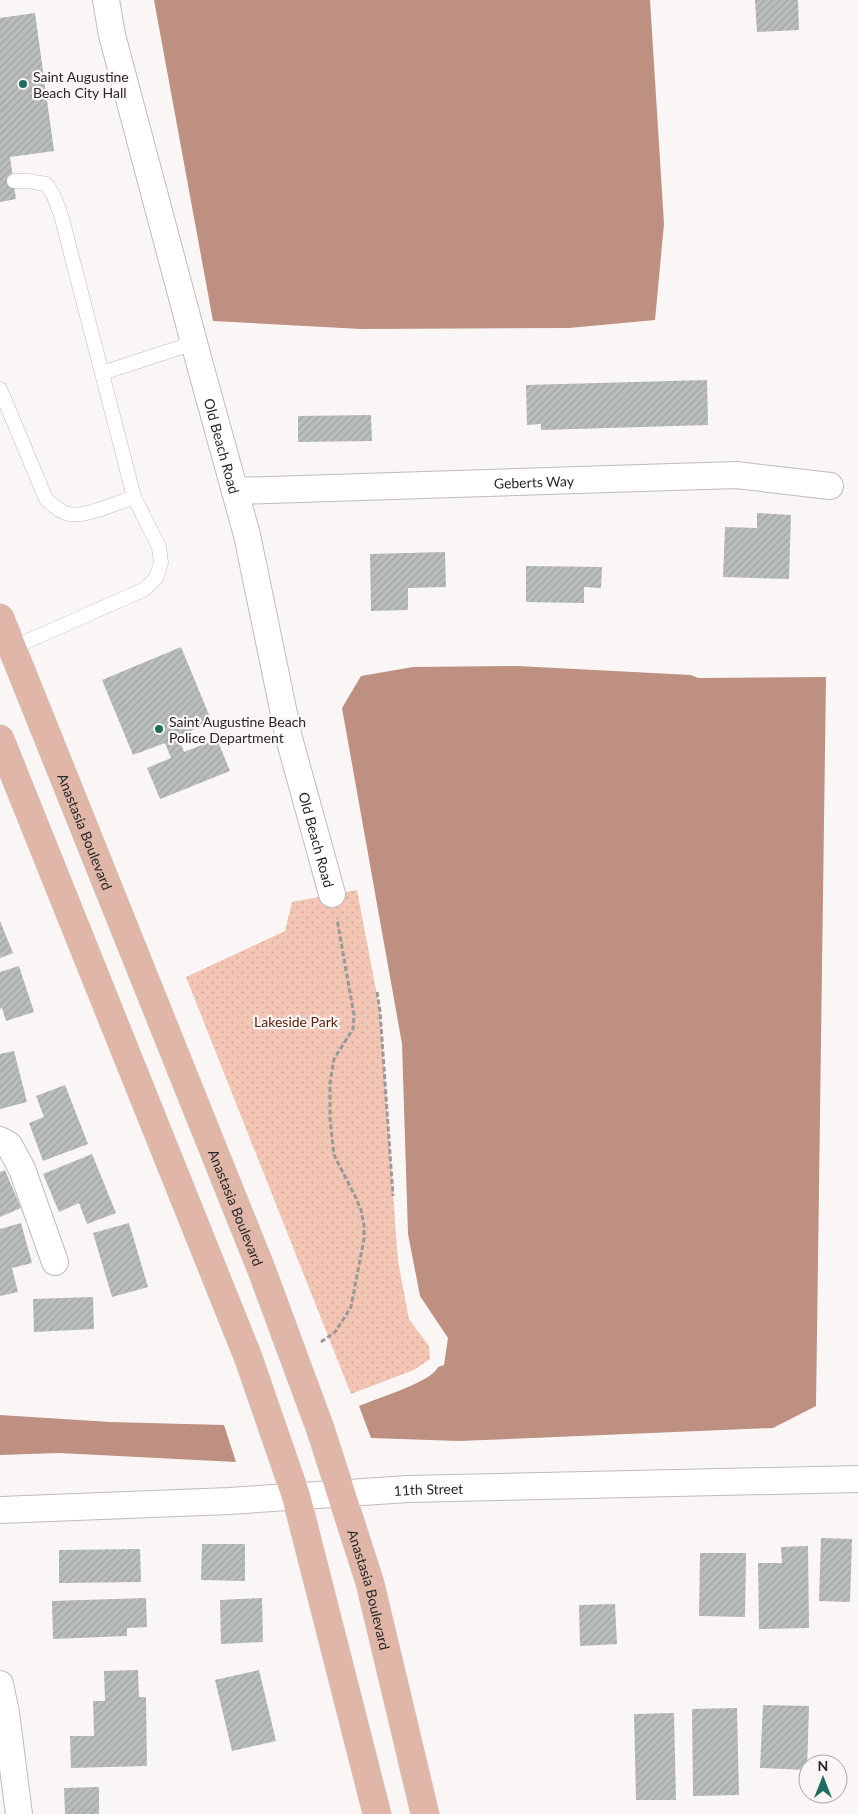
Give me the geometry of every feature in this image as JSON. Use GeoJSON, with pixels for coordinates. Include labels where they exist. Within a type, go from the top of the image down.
{"type":"FeatureCollection","features":[{"type":"Feature","properties":{"kind":"main road","name":"Anastasia Boulevard"},"geometry":{"type":"LineString","coordinates":[[0,618],[6,651],[262,1271],[320,1428],[370,1584],[425,1814]]}},
{"type":"Feature","properties":{"kind":"main road"},"geometry":{"type":"LineString","coordinates":[[0,739],[248,1357],[296,1496],[377,1814]]}},
{"type":"Feature","properties":{"kind":"street","name":"Old Beach Road"},"geometry":{"type":"LineString","coordinates":[[106,0],[112,35],[247,535],[288,738],[332,894]]}},
{"type":"Feature","properties":{"kind":"street","name":"Geberts Way"},"geometry":{"type":"LineString","coordinates":[[235,491],[736,475],[830,486]]}},
{"type":"Feature","properties":{"kind":"street"},"geometry":{"type":"LineString","coordinates":[[0,1140],[9,1145],[22,1169],[55,1262]]}},
{"type":"Feature","properties":{"kind":"street","name":"11th Street"},"geometry":{"type":"LineString","coordinates":[[0,1510],[229,1501],[408,1489],[858,1480]]}},
{"type":"Feature","properties":{"kind":"street"},"geometry":{"type":"LineString","coordinates":[[0,1684],[6,1713],[19,1814]]}},
{"type":"Feature","properties":{"kind":"lane"},"geometry":{"type":"LineString","coordinates":[[6,651],[145,589],[156,578],[161,563],[159,547],[134,497],[61,215],[53,194],[46,184],[14,181]]}},
{"type":"Feature","properties":{"kind":"lane"},"geometry":{"type":"LineString","coordinates":[[102,373],[194,343]]}},
{"type":"Feature","properties":{"kind":"lane"},"geometry":{"type":"LineString","coordinates":[[0,389],[46,499],[57,508],[70,515],[84,514],[134,497]]}},
{"type":"Feature","properties":{"kind":"path"},"geometry":{"type":"LineString","coordinates":[[321,1342],[335,1332],[351,1307],[364,1239],[364,1225],[360,1210],[334,1155],[330,1127],[330,1083],[334,1059],[354,1029],[354,1015],[332,894]]}},
{"type":"Feature","properties":{"kind":"path"},"geometry":{"type":"LineString","coordinates":[[377,992],[380,1011],[393,1196]]}},
{"type":"Feature","properties":{"kind":"green space","name":"Lakeside Park"},"geometry":{"type":"Polygon","coordinates":[[[357,890],[380,1011],[398,1261],[409,1319],[429,1346],[430,1359],[414,1370],[351,1394],[186,977],[285,931],[292,902],[357,890]]]}},
{"type":"Feature","properties":{"kind":"shaded area"},"geometry":{"type":"Polygon","coordinates":[[[154,0],[650,0],[664,224],[655,320],[569,328],[361,329],[213,321],[154,0]]]}},
{"type":"Feature","properties":{"kind":"shaded area"},"geometry":{"type":"Polygon","coordinates":[[[517,666],[691,675],[698,678],[826,677],[816,1406],[773,1428],[459,1441],[371,1438],[359,1406],[402,1390],[434,1373],[438,1367],[444,1365],[448,1338],[420,1296],[408,1234],[402,1044],[342,708],[361,676],[413,667],[517,666]]]}},
{"type":"Feature","properties":{"kind":"shaded area"},"geometry":{"type":"Polygon","coordinates":[[[0,1415],[110,1422],[224,1425],[236,1462],[59,1453],[0,1455],[0,1415]]]}},
{"type":"Feature","properties":{"kind":"building"},"geometry":{"type":"Polygon","coordinates":[[[755,0],[798,0],[799,30],[757,32],[755,0]]]}},
{"type":"Feature","properties":{"kind":"building","name":"Saint Augustine Beach City Hall"},"geometry":{"type":"Polygon","coordinates":[[[35,13],[54,151],[10,157],[16,199],[0,202],[0,18],[35,13]]]}},
{"type":"Feature","properties":{"kind":"building"},"geometry":{"type":"Polygon","coordinates":[[[707,380],[708,425],[541,430],[541,424],[527,425],[526,385],[707,380]]]}},
{"type":"Feature","properties":{"kind":"building"},"geometry":{"type":"Polygon","coordinates":[[[371,415],[372,441],[298,442],[298,416],[371,415]]]}},
{"type":"Feature","properties":{"kind":"building"},"geometry":{"type":"Polygon","coordinates":[[[757,513],[791,515],[789,579],[723,577],[725,527],[757,528],[757,513]]]}},
{"type":"Feature","properties":{"kind":"building"},"geometry":{"type":"Polygon","coordinates":[[[445,552],[446,587],[408,588],[408,610],[371,611],[370,554],[445,552]]]}},
{"type":"Feature","properties":{"kind":"building"},"geometry":{"type":"Polygon","coordinates":[[[526,566],[602,567],[601,588],[584,587],[584,603],[526,602],[526,566]]]}},
{"type":"Feature","properties":{"kind":"building","name":"Saint Augustine Beach Police Department"},"geometry":{"type":"Polygon","coordinates":[[[181,647],[212,722],[178,736],[184,752],[217,739],[230,771],[160,799],[147,768],[171,758],[165,743],[133,755],[102,680],[181,647]]]}},
{"type":"Feature","properties":{"kind":"building"},"geometry":{"type":"Polygon","coordinates":[[[0,921],[13,953],[0,958],[0,921]]]}},
{"type":"Feature","properties":{"kind":"building"},"geometry":{"type":"Polygon","coordinates":[[[19,966],[34,1012],[6,1021],[2,1008],[0,1009],[0,972],[19,966]]]}},
{"type":"Feature","properties":{"kind":"building"},"geometry":{"type":"Polygon","coordinates":[[[14,1051],[27,1102],[0,1109],[0,1054],[14,1051]]]}},
{"type":"Feature","properties":{"kind":"building"},"geometry":{"type":"Polygon","coordinates":[[[65,1085],[88,1144],[43,1161],[29,1123],[44,1117],[36,1096],[65,1085]]]}},
{"type":"Feature","properties":{"kind":"building"},"geometry":{"type":"Polygon","coordinates":[[[92,1154],[116,1213],[87,1224],[79,1203],[59,1212],[43,1174],[92,1154]]]}},
{"type":"Feature","properties":{"kind":"building"},"geometry":{"type":"Polygon","coordinates":[[[5,1170],[21,1208],[0,1217],[0,1172],[5,1170]]]}},
{"type":"Feature","properties":{"kind":"building"},"geometry":{"type":"Polygon","coordinates":[[[21,1223],[32,1263],[12,1268],[18,1292],[0,1296],[0,1229],[21,1223]]]}},
{"type":"Feature","properties":{"kind":"building"},"geometry":{"type":"Polygon","coordinates":[[[129,1223],[148,1287],[112,1297],[93,1233],[129,1223]]]}},
{"type":"Feature","properties":{"kind":"building"},"geometry":{"type":"Polygon","coordinates":[[[93,1297],[94,1329],[34,1332],[33,1299],[93,1297]]]}},
{"type":"Feature","properties":{"kind":"building"},"geometry":{"type":"Polygon","coordinates":[[[821,1538],[852,1539],[850,1602],[819,1601],[821,1538]]]}},
{"type":"Feature","properties":{"kind":"building"},"geometry":{"type":"Polygon","coordinates":[[[202,1544],[245,1544],[245,1581],[201,1580],[202,1544]]]}},
{"type":"Feature","properties":{"kind":"building"},"geometry":{"type":"Polygon","coordinates":[[[808,1546],[809,1628],[759,1629],[758,1563],[782,1563],[781,1547],[808,1546]]]}},
{"type":"Feature","properties":{"kind":"building"},"geometry":{"type":"Polygon","coordinates":[[[140,1549],[141,1582],[59,1583],[59,1550],[140,1549]]]}},
{"type":"Feature","properties":{"kind":"building"},"geometry":{"type":"Polygon","coordinates":[[[700,1553],[746,1553],[745,1617],[699,1616],[700,1553]]]}},
{"type":"Feature","properties":{"kind":"building"},"geometry":{"type":"Polygon","coordinates":[[[146,1598],[147,1627],[127,1628],[127,1636],[53,1639],[52,1601],[146,1598]]]}},
{"type":"Feature","properties":{"kind":"building"},"geometry":{"type":"Polygon","coordinates":[[[262,1598],[263,1642],[221,1644],[220,1600],[262,1598]]]}},
{"type":"Feature","properties":{"kind":"building"},"geometry":{"type":"Polygon","coordinates":[[[615,1604],[617,1644],[580,1646],[579,1605],[615,1604]]]}},
{"type":"Feature","properties":{"kind":"building"},"geometry":{"type":"Polygon","coordinates":[[[138,1670],[139,1697],[146,1697],[147,1766],[71,1768],[70,1736],[94,1736],[93,1701],[105,1701],[104,1671],[138,1670]]]}},
{"type":"Feature","properties":{"kind":"building"},"geometry":{"type":"Polygon","coordinates":[[[259,1670],[276,1741],[232,1751],[215,1680],[259,1670]]]}},
{"type":"Feature","properties":{"kind":"building"},"geometry":{"type":"Polygon","coordinates":[[[763,1705],[809,1706],[808,1754],[798,1754],[798,1770],[760,1768],[763,1705]]]}},
{"type":"Feature","properties":{"kind":"building"},"geometry":{"type":"Polygon","coordinates":[[[737,1708],[739,1795],[693,1796],[692,1709],[737,1708]]]}},
{"type":"Feature","properties":{"kind":"building"},"geometry":{"type":"Polygon","coordinates":[[[674,1713],[676,1800],[636,1800],[634,1714],[674,1713]]]}},
{"type":"Feature","properties":{"kind":"building"},"geometry":{"type":"Polygon","coordinates":[[[99,1787],[99,1814],[65,1814],[64,1788],[99,1787]]]}},
{"type":"Feature","properties":{"kind":"place","name":"Saint Augustine Beach City Hall"},"geometry":{"type":"Point","coordinates":[23,84]}},
{"type":"Feature","properties":{"kind":"place","name":"Saint Augustine Beach Police Department"},"geometry":{"type":"Point","coordinates":[159,729]}}]}
